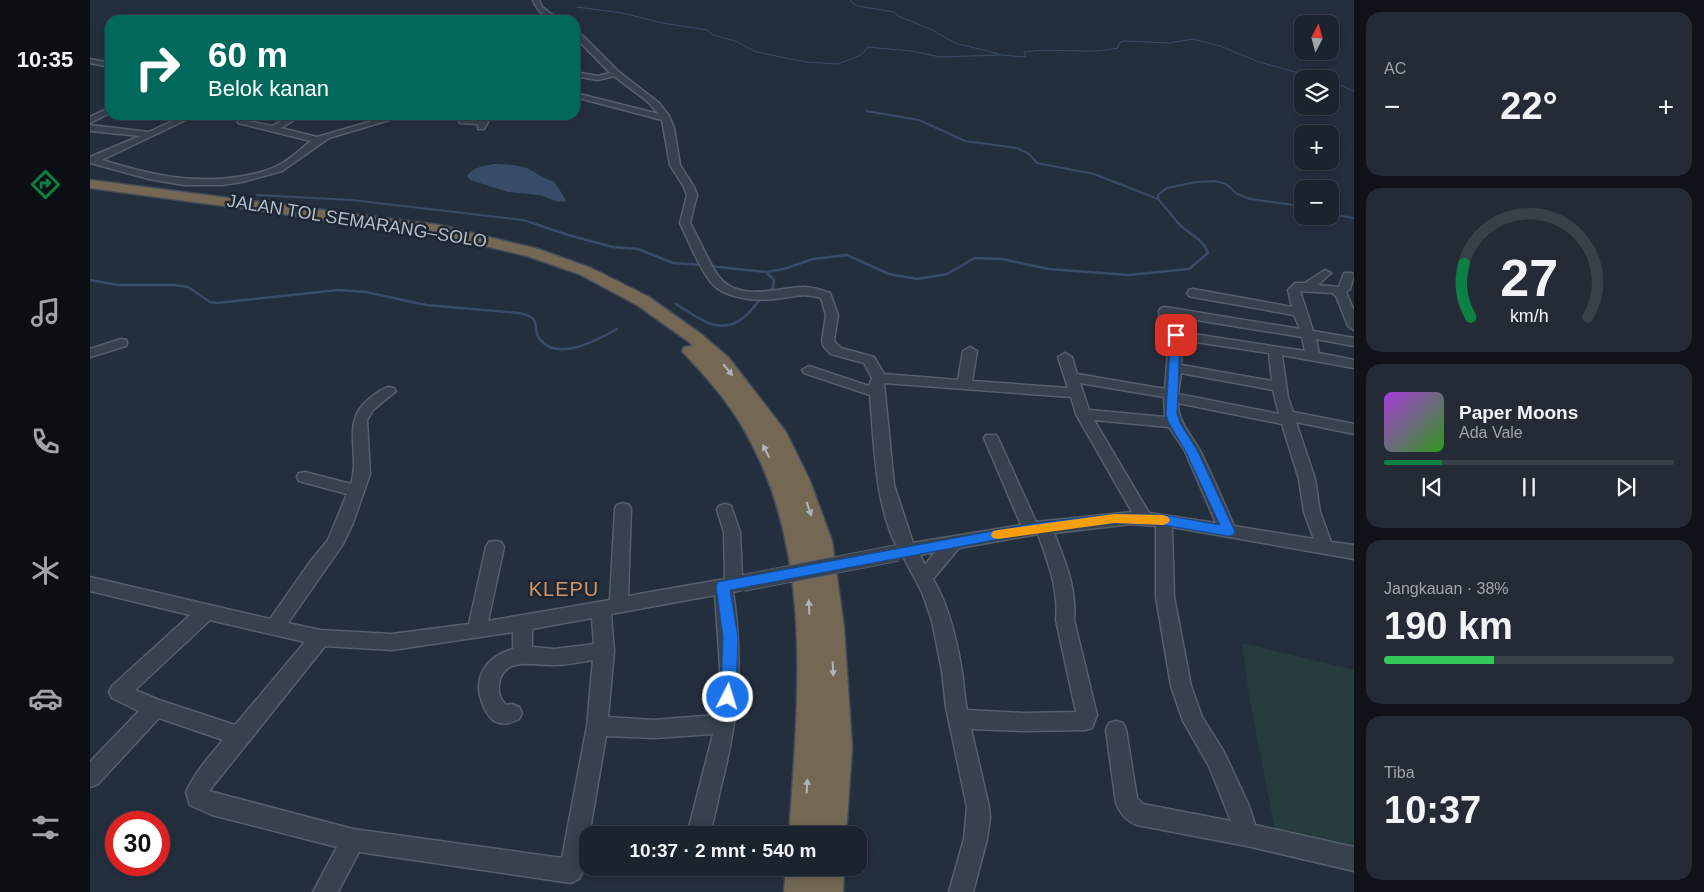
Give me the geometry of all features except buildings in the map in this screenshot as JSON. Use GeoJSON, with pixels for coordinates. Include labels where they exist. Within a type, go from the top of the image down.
{"type":"FeatureCollection","features":[{"type":"Feature","properties":{"kind":"highway","name":"JALAN TOL SEMARANG–SOLO"},"geometry":{"type":"LineString","coordinates":[[90,184],[439,230],[532,252],[585,271],[643,301],[695,338],[722,362],[779,437],[799,481],[820,542],[832,628],[837,747],[831,826]]}},
{"type":"Feature","properties":{"kind":"highway","name":"JALAN TOL SEMARANG–SOLO"},"geometry":{"type":"LineString","coordinates":[[90,190],[313,218],[444,238],[503,251],[555,267],[629,304],[699,358],[754,428],[783,490],[803,557],[808,590],[813,686],[805,826]]}},
{"type":"Feature","properties":{"kind":"highway"},"geometry":{"type":"LineString","coordinates":[[801,892],[802,876]]}},
{"type":"Feature","properties":{"kind":"highway"},"geometry":{"type":"LineString","coordinates":[[826,892],[827,876]]}},
{"type":"Feature","properties":{"kind":"street"},"geometry":{"type":"LineString","coordinates":[[536,0],[539,8],[549,15]]}},
{"type":"Feature","properties":{"kind":"street"},"geometry":{"type":"LineString","coordinates":[[580,37],[615,74],[638,90],[666,118],[673,140],[675,163],[692,192],[692,199],[684,216],[685,223],[706,264],[720,284],[741,293],[762,296],[797,290],[816,291],[826,296],[832,315],[828,340],[831,347],[836,351],[869,360],[878,386],[886,485],[901,538],[903,552],[924,578],[941,621],[979,819],[961,892]]}},
{"type":"Feature","properties":{"kind":"street"},"geometry":{"type":"LineString","coordinates":[[90,61],[105,64]]}},
{"type":"Feature","properties":{"kind":"street"},"geometry":{"type":"LineString","coordinates":[[580,75],[598,78],[615,74]]}},
{"type":"Feature","properties":{"kind":"street"},"geometry":{"type":"LineString","coordinates":[[583,107],[610,104],[638,90]]}},
{"type":"Feature","properties":{"kind":"street"},"geometry":{"type":"LineString","coordinates":[[580,97],[666,118]]}},
{"type":"Feature","properties":{"kind":"street"},"geometry":{"type":"LineString","coordinates":[[90,120],[105,113]]}},
{"type":"Feature","properties":{"kind":"street"},"geometry":{"type":"LineString","coordinates":[[92,160],[181,120]]}},
{"type":"Feature","properties":{"kind":"street"},"geometry":{"type":"LineString","coordinates":[[272,129],[289,120]]}},
{"type":"Feature","properties":{"kind":"street"},"geometry":{"type":"LineString","coordinates":[[92,160],[153,179],[216,184],[264,175],[278,170],[318,140],[383,120]]}},
{"type":"Feature","properties":{"kind":"street"},"geometry":{"type":"LineString","coordinates":[[469,120],[484,122],[482,127]]}},
{"type":"Feature","properties":{"kind":"street"},"geometry":{"type":"LineString","coordinates":[[241,121],[318,140]]}},
{"type":"Feature","properties":{"kind":"street"},"geometry":{"type":"LineString","coordinates":[[90,128],[149,134]]}},
{"type":"Feature","properties":{"kind":"street"},"geometry":{"type":"LineString","coordinates":[[1309,286],[1325,273]]}},
{"type":"Feature","properties":{"kind":"street"},"geometry":{"type":"LineString","coordinates":[[1348,275],[1341,294],[1354,326]]}},
{"type":"Feature","properties":{"kind":"street"},"geometry":{"type":"LineString","coordinates":[[1313,356],[1294,290],[1299,286],[1344,289]]}},
{"type":"Feature","properties":{"kind":"street"},"geometry":{"type":"LineString","coordinates":[[1193,293],[1300,312]]}},
{"type":"Feature","properties":{"kind":"street"},"geometry":{"type":"LineString","coordinates":[[1354,342],[1165,311],[1164,317],[1168,332],[1176,335],[1354,364]]}},
{"type":"Feature","properties":{"kind":"street"},"geometry":{"type":"LineString","coordinates":[[1176,335],[1171,414],[1174,423],[1192,452],[1229,532]]}},
{"type":"Feature","properties":{"kind":"street"},"geometry":{"type":"LineString","coordinates":[[90,353],[121,343]]}},
{"type":"Feature","properties":{"kind":"street"},"geometry":{"type":"LineString","coordinates":[[1275,350],[1286,418],[1308,479],[1312,512],[1325,547]]}},
{"type":"Feature","properties":{"kind":"street"},"geometry":{"type":"LineString","coordinates":[[964,385],[970,351]]}},
{"type":"Feature","properties":{"kind":"street"},"geometry":{"type":"LineString","coordinates":[[1065,357],[1083,414],[1144,518]]}},
{"type":"Feature","properties":{"kind":"street"},"geometry":{"type":"LineString","coordinates":[[1174,368],[1280,387]]}},
{"type":"Feature","properties":{"kind":"street"},"geometry":{"type":"LineString","coordinates":[[809,370],[878,386],[964,385],[1077,393]]}},
{"type":"Feature","properties":{"kind":"street"},"geometry":{"type":"LineString","coordinates":[[1071,377],[1286,418],[1354,428]]}},
{"type":"Feature","properties":{"kind":"street"},"geometry":{"type":"LineString","coordinates":[[274,628],[316,567],[335,544],[345,524],[362,471],[361,414],[369,405],[389,391]]}},
{"type":"Feature","properties":{"kind":"street"},"geometry":{"type":"LineString","coordinates":[[1083,414],[1174,423]]}},
{"type":"Feature","properties":{"kind":"street"},"geometry":{"type":"LineString","coordinates":[[959,719],[1024,722],[1086,721],[1087,715],[1065,620],[1067,610],[1066,597],[1054,555],[1037,528],[991,438]]}},
{"type":"Feature","properties":{"kind":"street"},"geometry":{"type":"LineString","coordinates":[[306,478],[356,491]]}},
{"type":"Feature","properties":{"kind":"street"},"geometry":{"type":"LineString","coordinates":[[320,638],[203,780],[197,792],[198,798],[212,804],[353,840],[572,871],[597,726],[604,651],[623,509]]}},
{"type":"Feature","properties":{"kind":"street"},"geometry":{"type":"LineString","coordinates":[[700,826],[725,724],[730,678],[733,585],[732,532],[725,510]]}},
{"type":"Feature","properties":{"kind":"street"},"geometry":{"type":"LineString","coordinates":[[90,584],[320,638],[392,642],[477,630],[610,607],[954,542],[1037,528],[1114,518],[1164,520],[1354,552]]}},
{"type":"Feature","properties":{"kind":"street"},"geometry":{"type":"LineString","coordinates":[[1164,520],[1165,598],[1181,686],[1193,722],[1217,759],[1238,806],[1247,835]]}},
{"type":"Feature","properties":{"kind":"street"},"geometry":{"type":"LineString","coordinates":[[924,578],[954,542]]}},
{"type":"Feature","properties":{"kind":"street"},"geometry":{"type":"LineString","coordinates":[[477,630],[495,547]]}},
{"type":"Feature","properties":{"kind":"street"},"geometry":{"type":"LineString","coordinates":[[206,612],[119,692],[155,708],[240,736]]}},
{"type":"Feature","properties":{"kind":"street"},"geometry":{"type":"LineString","coordinates":[[522,655],[523,622]]}},
{"type":"Feature","properties":{"kind":"street"},"geometry":{"type":"LineString","coordinates":[[512,713],[502,715],[495,709],[488,689],[492,675],[500,662],[522,655],[555,657],[604,651]]}},
{"type":"Feature","properties":{"kind":"street"},"geometry":{"type":"LineString","coordinates":[[90,777],[155,708]]}},
{"type":"Feature","properties":{"kind":"street"},"geometry":{"type":"LineString","coordinates":[[597,726],[654,729],[725,724]]}},
{"type":"Feature","properties":{"kind":"street"},"geometry":{"type":"LineString","coordinates":[[1116,730],[1127,803],[1133,811],[1144,816],[1247,835],[1354,859]]}},
{"type":"Feature","properties":{"kind":"street"},"geometry":{"type":"LineString","coordinates":[[325,892],[353,840]]}},
{"type":"Feature","properties":{"kind":"green space"},"geometry":{"type":"Polygon","coordinates":[[[1242,643],[1354,670],[1354,847],[1275,830],[1249,696],[1242,643]]]}},
{"type":"Feature","properties":{"kind":"water"},"geometry":{"type":"Polygon","coordinates":[[[494,164],[523,167],[553,181],[566,201],[559,202],[539,195],[508,192],[470,180],[467,176],[476,169],[494,164]]]}},
{"type":"Feature","properties":{"kind":"waterway"},"geometry":{"type":"LineString","coordinates":[[851,0],[851,2],[858,6],[894,12],[898,16],[932,30],[955,43],[999,54]]}},
{"type":"Feature","properties":{"kind":"waterway"},"geometry":{"type":"LineString","coordinates":[[577,7],[622,13],[663,23],[707,30],[713,35],[735,41],[756,52],[806,62],[838,64],[861,55],[868,47],[911,51],[940,57],[1001,55],[1026,57],[1024,52],[1106,50],[1118,48],[1119,43],[1124,41],[1169,43],[1193,39],[1220,46],[1259,62],[1294,72]]}},
{"type":"Feature","properties":{"kind":"waterway"},"geometry":{"type":"LineString","coordinates":[[1339,85],[1354,91]]}},
{"type":"Feature","properties":{"kind":"waterway"},"geometry":{"type":"LineString","coordinates":[[866,111],[919,120],[965,141],[1017,148],[1029,154],[1037,163],[1094,174],[1158,199]]}},
{"type":"Feature","properties":{"kind":"waterway"},"geometry":{"type":"LineString","coordinates":[[1179,224],[1159,200],[1158,195],[1167,188],[1196,182],[1216,181],[1226,184],[1237,194],[1250,199],[1294,205]]}},
{"type":"Feature","properties":{"kind":"waterway"},"geometry":{"type":"LineString","coordinates":[[257,195],[352,200],[523,220],[536,224]]}},
{"type":"Feature","properties":{"kind":"waterway"},"geometry":{"type":"LineString","coordinates":[[1339,216],[1354,218]]}},
{"type":"Feature","properties":{"kind":"waterway"},"geometry":{"type":"LineString","coordinates":[[532,223],[613,247],[638,249],[673,263],[703,265]]}},
{"type":"Feature","properties":{"kind":"waterway"},"geometry":{"type":"LineString","coordinates":[[766,272],[784,269],[813,259],[847,255],[889,274],[917,279],[947,274],[975,258],[1002,259],[1049,269],[1129,275],[1189,269],[1208,253],[1203,244],[1179,224]]}},
{"type":"Feature","properties":{"kind":"waterway"},"geometry":{"type":"LineString","coordinates":[[709,266],[766,272]]}},
{"type":"Feature","properties":{"kind":"waterway"},"geometry":{"type":"LineString","coordinates":[[766,272],[774,280],[773,288],[767,293]]}},
{"type":"Feature","properties":{"kind":"waterway"},"geometry":{"type":"LineString","coordinates":[[90,280],[118,285],[174,285],[188,287],[210,302],[217,303],[338,290],[366,292],[426,305],[519,313],[532,317],[539,338],[546,345],[556,349],[577,347],[599,339],[617,329]]}},
{"type":"Feature","properties":{"kind":"waterway"},"geometry":{"type":"LineString","coordinates":[[676,304],[708,323],[725,326],[743,318],[762,297]]}},
{"type":"Feature","properties":{"kind":"slow traffic"},"geometry":{"type":"LineString","coordinates":[[998,535],[1114,518],[1163,520]]}},
{"type":"Feature","properties":{"kind":"district","name":"KLEPU"},"geometry":{"type":"Point","coordinates":[564,589]}},
{"type":"Feature","properties":{"kind":"route"},"geometry":{"type":"LineString","coordinates":[[728,697],[730,637],[723,586],[1031,529],[1114,518],[1164,520],[1229,532],[1192,452],[1174,423],[1171,414],[1176,335]]}}]}
